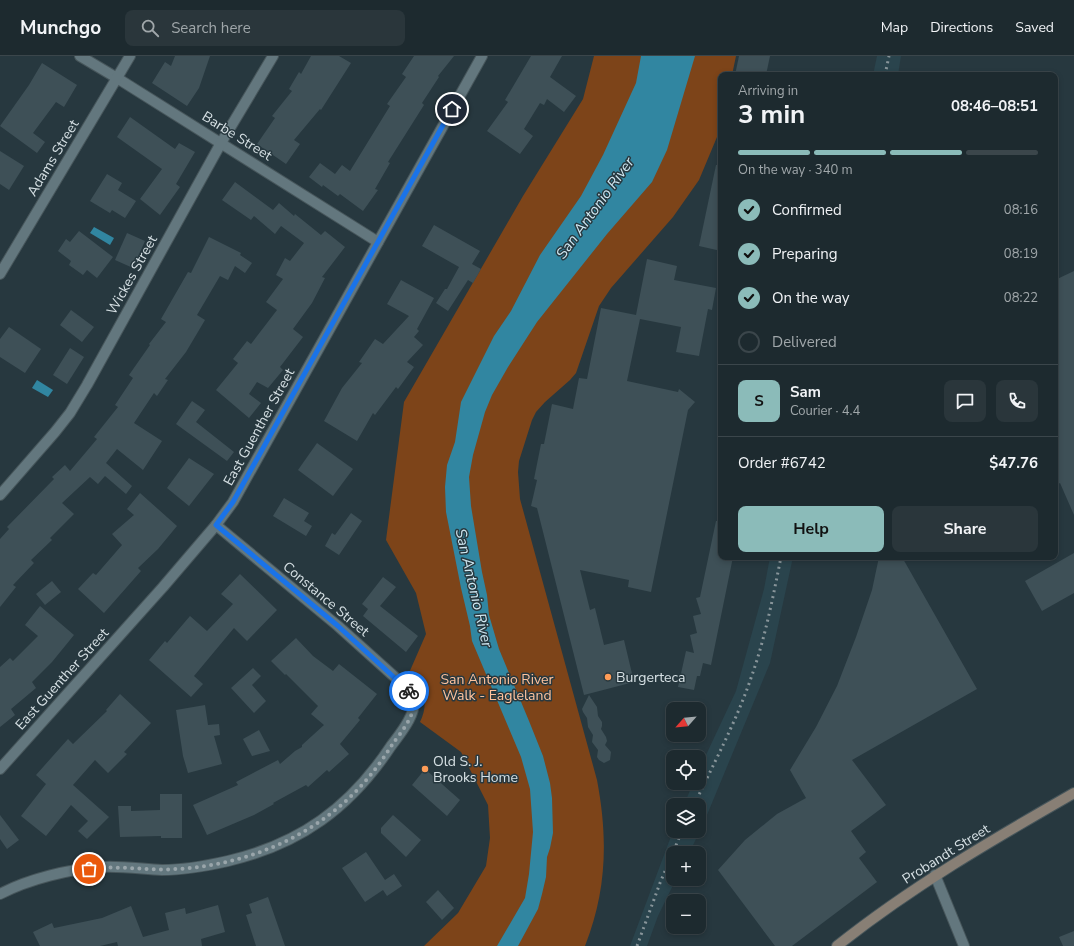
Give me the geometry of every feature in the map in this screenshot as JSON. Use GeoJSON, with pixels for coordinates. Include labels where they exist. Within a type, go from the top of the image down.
{"type":"FeatureCollection","features":[{"type":"Feature","properties":{"kind":"main road","name":"Probandt Street"},"geometry":{"type":"LineString","coordinates":[[837,946],[878,915],[964,857],[1074,793]]}},
{"type":"Feature","properties":{"kind":"street","name":"Barbe Street"},"geometry":{"type":"LineString","coordinates":[[80,56],[378,242]]}},
{"type":"Feature","properties":{"kind":"street","name":"Adams Street"},"geometry":{"type":"LineString","coordinates":[[0,274],[130,56]]}},
{"type":"Feature","properties":{"kind":"street","name":"Wickes Street"},"geometry":{"type":"LineString","coordinates":[[0,495],[55,432],[73,407],[221,143],[273,56]]}},
{"type":"Feature","properties":{"kind":"street","name":"East Guenther Street"},"geometry":{"type":"LineString","coordinates":[[0,769],[163,587],[216,525],[233,502],[482,56]]}},
{"type":"Feature","properties":{"kind":"street","name":"Constance Street"},"geometry":{"type":"LineString","coordinates":[[0,894],[9,889],[44,877],[78,870],[101,867],[163,870],[209,866],[250,856],[275,847],[299,835],[321,821],[362,786],[378,766],[406,724],[413,711],[414,698],[407,688],[338,626],[216,525]]}},
{"type":"Feature","properties":{"kind":"street"},"geometry":{"type":"LineString","coordinates":[[936,876],[964,946]]}},
{"type":"Feature","properties":{"kind":"shaded area"},"geometry":{"type":"Polygon","coordinates":[[[877,56],[901,56],[898,72],[874,72],[877,56]]]}},
{"type":"Feature","properties":{"kind":"shaded area"},"geometry":{"type":"Polygon","coordinates":[[[769,560],[792,560],[770,663],[706,817],[706,798],[687,798],[690,790],[706,790],[706,755],[736,691],[764,589],[769,560]]]}},
{"type":"Feature","properties":{"kind":"shaded area"},"geometry":{"type":"Polygon","coordinates":[[[670,838],[696,838],[692,846],[667,846],[670,838]]]}},
{"type":"Feature","properties":{"kind":"shaded area"},"geometry":{"type":"Polygon","coordinates":[[[666,850],[666,886],[673,886],[669,894],[666,894],[666,900],[647,946],[630,946],[666,850]]]}},
{"type":"Feature","properties":{"kind":"green space","name":"San Antonio River Walk - Eagleland"},"geometry":{"type":"Polygon","coordinates":[[[594,56],[736,56],[733,72],[718,72],[718,134],[699,180],[673,217],[611,288],[599,306],[576,373],[536,412],[519,461],[518,472],[520,499],[597,780],[601,801],[604,843],[598,905],[585,946],[424,946],[458,913],[486,866],[490,838],[488,805],[461,752],[420,722],[424,709],[424,696],[419,684],[409,673],[426,634],[416,593],[386,540],[404,402],[523,196],[583,99],[594,56]]]}},
{"type":"Feature","properties":{"kind":"water","name":"San Antonio River"},"geometry":{"type":"Polygon","coordinates":[[[641,56],[695,56],[667,150],[652,182],[607,234],[537,322],[508,367],[492,395],[485,412],[473,455],[469,477],[471,506],[487,595],[489,615],[499,649],[543,756],[552,798],[553,833],[547,857],[546,877],[538,909],[518,946],[497,946],[525,898],[533,832],[530,789],[521,757],[472,641],[446,512],[445,487],[447,465],[455,442],[461,402],[494,336],[511,311],[540,255],[581,196],[603,155],[636,83],[641,56]]]}},
{"type":"Feature","properties":{"kind":"water"},"geometry":{"type":"Polygon","coordinates":[[[94,227],[114,238],[110,245],[90,233],[94,227]]]}},
{"type":"Feature","properties":{"kind":"water"},"geometry":{"type":"Polygon","coordinates":[[[37,380],[53,390],[48,397],[32,388],[37,380]]]}},
{"type":"Feature","properties":{"kind":"building"},"geometry":{"type":"Polygon","coordinates":[[[175,56],[210,56],[199,88],[187,106],[152,83],[165,62],[171,66],[175,56]]]}},
{"type":"Feature","properties":{"kind":"building"},"geometry":{"type":"Polygon","coordinates":[[[311,56],[339,56],[351,63],[321,110],[320,109],[294,140],[300,144],[286,164],[257,144],[275,118],[272,116],[292,91],[289,89],[299,72],[301,74],[311,56]]]}},
{"type":"Feature","properties":{"kind":"building"},"geometry":{"type":"Polygon","coordinates":[[[414,56],[454,56],[438,76],[439,77],[422,103],[424,105],[388,162],[390,163],[375,189],[378,190],[363,211],[340,194],[338,196],[323,185],[322,187],[309,177],[320,163],[335,174],[342,165],[350,171],[390,106],[387,104],[406,77],[402,74],[414,56]]]}},
{"type":"Feature","properties":{"kind":"building"},"geometry":{"type":"Polygon","coordinates":[[[531,56],[562,56],[550,77],[576,96],[564,112],[547,99],[544,105],[540,103],[524,129],[533,136],[520,154],[487,131],[508,102],[505,100],[531,56]]]}},
{"type":"Feature","properties":{"kind":"building"},"geometry":{"type":"Polygon","coordinates":[[[739,56],[770,56],[767,72],[736,72],[739,56]]]}},
{"type":"Feature","properties":{"kind":"building"},"geometry":{"type":"Polygon","coordinates":[[[42,63],[77,85],[64,107],[56,102],[33,133],[45,142],[37,153],[0,126],[29,85],[42,63]]]}},
{"type":"Feature","properties":{"kind":"building"},"geometry":{"type":"Polygon","coordinates":[[[130,117],[175,149],[179,143],[195,152],[176,184],[180,187],[160,215],[140,199],[162,169],[117,137],[130,117]]]}},
{"type":"Feature","properties":{"kind":"building"},"geometry":{"type":"Polygon","coordinates":[[[0,151],[24,166],[9,190],[0,184],[0,151]]]}},
{"type":"Feature","properties":{"kind":"building"},"geometry":{"type":"Polygon","coordinates":[[[716,165],[718,165],[718,250],[699,246],[716,165]]]}},
{"type":"Feature","properties":{"kind":"building"},"geometry":{"type":"Polygon","coordinates":[[[107,174],[122,183],[118,190],[136,201],[125,218],[112,210],[110,213],[90,201],[107,174]]]}},
{"type":"Feature","properties":{"kind":"building"},"geometry":{"type":"Polygon","coordinates":[[[235,182],[273,210],[279,203],[294,216],[295,214],[321,235],[325,231],[345,247],[322,277],[325,278],[312,303],[293,329],[303,337],[280,367],[283,370],[268,388],[257,382],[249,394],[261,403],[249,418],[216,390],[238,363],[233,359],[247,341],[251,344],[277,310],[266,302],[283,279],[276,275],[285,258],[290,261],[304,243],[281,226],[275,234],[254,216],[251,220],[222,200],[235,182]]]}},
{"type":"Feature","properties":{"kind":"building"},"geometry":{"type":"Polygon","coordinates":[[[434,225],[480,251],[472,264],[481,269],[473,283],[468,280],[448,311],[436,303],[445,289],[447,289],[459,267],[422,246],[434,225]]]}},
{"type":"Feature","properties":{"kind":"building"},"geometry":{"type":"Polygon","coordinates":[[[79,231],[113,257],[97,278],[87,270],[83,275],[69,265],[71,261],[58,251],[66,239],[70,242],[79,231]]]}},
{"type":"Feature","properties":{"kind":"building"},"geometry":{"type":"Polygon","coordinates":[[[127,233],[145,241],[133,268],[115,260],[127,233]]]}},
{"type":"Feature","properties":{"kind":"building"},"geometry":{"type":"Polygon","coordinates":[[[209,237],[241,253],[240,255],[252,263],[245,273],[235,266],[228,280],[220,276],[197,315],[205,320],[186,352],[165,379],[168,380],[157,396],[154,393],[134,423],[162,441],[143,470],[117,449],[106,463],[132,486],[126,494],[105,476],[98,484],[90,477],[62,503],[74,514],[50,538],[52,540],[31,560],[34,563],[13,585],[16,587],[0,607],[0,539],[9,529],[7,527],[54,479],[52,477],[65,465],[70,471],[97,439],[94,437],[118,407],[115,405],[133,378],[129,375],[150,345],[149,344],[166,322],[161,319],[188,272],[191,273],[209,237]]]}},
{"type":"Feature","properties":{"kind":"building"},"geometry":{"type":"Polygon","coordinates":[[[647,259],[677,266],[674,280],[716,288],[712,310],[708,309],[699,356],[676,352],[681,327],[640,319],[627,381],[678,392],[679,389],[695,402],[688,410],[651,592],[628,587],[629,580],[580,570],[590,610],[595,608],[604,645],[624,640],[634,682],[584,695],[537,508],[531,506],[537,480],[534,479],[541,444],[544,444],[552,404],[573,409],[579,378],[587,379],[601,308],[636,315],[647,259]]]}},
{"type":"Feature","properties":{"kind":"building"},"geometry":{"type":"Polygon","coordinates":[[[1074,271],[1074,515],[1060,483],[1058,484],[1058,279],[1074,271]]]}},
{"type":"Feature","properties":{"kind":"building"},"geometry":{"type":"Polygon","coordinates":[[[401,280],[434,298],[417,329],[419,331],[414,337],[423,345],[407,362],[414,367],[398,389],[396,387],[375,415],[373,413],[357,441],[324,421],[342,388],[362,363],[359,362],[375,339],[383,344],[409,316],[387,304],[401,280]]]}},
{"type":"Feature","properties":{"kind":"building"},"geometry":{"type":"Polygon","coordinates":[[[71,310],[94,327],[82,342],[60,325],[71,310]]]}},
{"type":"Feature","properties":{"kind":"building"},"geometry":{"type":"Polygon","coordinates":[[[9,327],[41,349],[25,373],[0,357],[0,339],[9,327]]]}},
{"type":"Feature","properties":{"kind":"building"},"geometry":{"type":"Polygon","coordinates":[[[70,348],[84,357],[67,384],[53,375],[70,348]]]}},
{"type":"Feature","properties":{"kind":"building"},"geometry":{"type":"Polygon","coordinates":[[[192,401],[205,410],[196,422],[234,452],[227,461],[176,424],[192,401]]]}},
{"type":"Feature","properties":{"kind":"building"},"geometry":{"type":"Polygon","coordinates":[[[317,443],[353,469],[333,496],[298,470],[317,443]]]}},
{"type":"Feature","properties":{"kind":"building"},"geometry":{"type":"Polygon","coordinates":[[[189,458],[214,474],[189,506],[167,488],[189,458]]]}},
{"type":"Feature","properties":{"kind":"building"},"geometry":{"type":"Polygon","coordinates":[[[140,493],[177,526],[158,549],[138,568],[141,571],[104,613],[78,589],[93,573],[96,575],[122,545],[112,534],[134,515],[127,509],[140,493]]]}},
{"type":"Feature","properties":{"kind":"building"},"geometry":{"type":"Polygon","coordinates":[[[284,498],[309,513],[304,521],[312,526],[306,536],[273,516],[284,498]]]}},
{"type":"Feature","properties":{"kind":"building"},"geometry":{"type":"Polygon","coordinates":[[[351,513],[362,521],[339,555],[325,546],[332,533],[335,535],[351,513]]]}},
{"type":"Feature","properties":{"kind":"building"},"geometry":{"type":"Polygon","coordinates":[[[716,521],[718,521],[718,560],[732,560],[711,665],[703,663],[700,676],[697,676],[694,690],[678,687],[686,651],[694,653],[690,635],[697,633],[693,616],[701,614],[696,598],[700,597],[716,521]]]}},
{"type":"Feature","properties":{"kind":"building"},"geometry":{"type":"Polygon","coordinates":[[[1074,553],[1074,593],[1042,611],[1025,581],[1074,553]]]}},
{"type":"Feature","properties":{"kind":"building"},"geometry":{"type":"Polygon","coordinates":[[[878,560],[904,560],[977,689],[852,760],[886,805],[851,831],[866,852],[859,858],[877,882],[792,946],[775,946],[718,870],[745,840],[777,814],[806,798],[790,770],[816,727],[837,686],[872,590],[878,560]]]}},
{"type":"Feature","properties":{"kind":"building"},"geometry":{"type":"Polygon","coordinates":[[[240,574],[277,610],[247,641],[234,628],[194,676],[203,684],[191,697],[149,660],[165,641],[167,643],[190,616],[207,631],[233,604],[221,594],[240,574]]]}},
{"type":"Feature","properties":{"kind":"building"},"geometry":{"type":"Polygon","coordinates":[[[383,577],[396,587],[380,606],[418,636],[406,652],[363,616],[368,609],[362,604],[383,577]]]}},
{"type":"Feature","properties":{"kind":"building"},"geometry":{"type":"Polygon","coordinates":[[[52,581],[61,592],[45,605],[36,594],[52,581]]]}},
{"type":"Feature","properties":{"kind":"building"},"geometry":{"type":"Polygon","coordinates":[[[40,606],[74,635],[52,662],[32,682],[36,688],[11,709],[15,715],[0,727],[0,667],[10,658],[13,661],[38,636],[25,625],[40,606]]]}},
{"type":"Feature","properties":{"kind":"building"},"geometry":{"type":"Polygon","coordinates":[[[296,638],[313,656],[333,671],[339,664],[377,694],[358,718],[360,720],[340,744],[349,754],[329,772],[327,770],[308,787],[306,785],[254,815],[207,835],[193,805],[238,785],[236,782],[278,760],[280,764],[302,747],[302,745],[324,725],[311,714],[318,706],[271,661],[296,638]]]}},
{"type":"Feature","properties":{"kind":"building"},"geometry":{"type":"Polygon","coordinates":[[[253,668],[261,676],[252,685],[266,701],[254,713],[231,688],[253,668]]]}},
{"type":"Feature","properties":{"kind":"building"},"geometry":{"type":"Polygon","coordinates":[[[120,694],[151,723],[124,752],[127,754],[108,773],[95,760],[73,785],[109,817],[87,839],[78,831],[88,821],[71,805],[46,836],[21,816],[46,784],[36,775],[68,739],[73,744],[107,711],[106,710],[120,694]]]}},
{"type":"Feature","properties":{"kind":"building"},"geometry":{"type":"Polygon","coordinates":[[[589,695],[597,707],[598,716],[602,722],[601,729],[607,741],[605,745],[611,752],[610,760],[604,763],[597,757],[598,750],[592,742],[593,735],[588,727],[587,718],[582,709],[589,695]]]}},
{"type":"Feature","properties":{"kind":"building"},"geometry":{"type":"Polygon","coordinates":[[[205,705],[208,725],[219,724],[220,735],[214,736],[222,764],[188,773],[183,756],[176,710],[205,705]]]}},
{"type":"Feature","properties":{"kind":"building"},"geometry":{"type":"Polygon","coordinates":[[[259,730],[270,751],[252,756],[243,739],[259,730]]]}},
{"type":"Feature","properties":{"kind":"building"},"geometry":{"type":"Polygon","coordinates":[[[425,769],[460,800],[447,816],[412,785],[425,769]]]}},
{"type":"Feature","properties":{"kind":"building"},"geometry":{"type":"Polygon","coordinates":[[[160,794],[182,794],[182,838],[161,838],[161,836],[120,837],[118,806],[131,806],[131,811],[160,810],[160,794]]]}},
{"type":"Feature","properties":{"kind":"building"},"geometry":{"type":"Polygon","coordinates":[[[0,815],[19,840],[7,849],[0,839],[0,815]]]}},
{"type":"Feature","properties":{"kind":"building"},"geometry":{"type":"Polygon","coordinates":[[[393,815],[421,840],[406,857],[381,833],[381,828],[393,815]]]}},
{"type":"Feature","properties":{"kind":"building"},"geometry":{"type":"Polygon","coordinates":[[[366,852],[385,880],[394,874],[402,886],[387,896],[383,890],[365,902],[342,868],[366,852]]]}},
{"type":"Feature","properties":{"kind":"building"},"geometry":{"type":"Polygon","coordinates":[[[438,890],[454,908],[442,920],[426,902],[438,890]]]}},
{"type":"Feature","properties":{"kind":"building"},"geometry":{"type":"Polygon","coordinates":[[[268,897],[285,946],[256,946],[246,915],[252,913],[249,904],[268,897]]]}},
{"type":"Feature","properties":{"kind":"building"},"geometry":{"type":"Polygon","coordinates":[[[218,905],[225,932],[201,939],[202,946],[118,946],[117,942],[100,946],[40,946],[33,932],[52,923],[54,928],[102,918],[131,906],[143,937],[169,930],[165,913],[185,908],[186,914],[218,905]]]}},
{"type":"Feature","properties":{"kind":"building"},"geometry":{"type":"Polygon","coordinates":[[[1074,931],[1074,946],[1063,946],[1059,937],[1074,931]]]}},
{"type":"Feature","properties":{"kind":"railway"},"geometry":{"type":"LineString","coordinates":[[886,72],[889,56]]}},
{"type":"Feature","properties":{"kind":"railway"},"geometry":{"type":"LineString","coordinates":[[697,798],[732,726],[751,678],[765,633],[780,560]]}},
{"type":"Feature","properties":{"kind":"railway"},"geometry":{"type":"LineString","coordinates":[[637,946],[660,883],[679,838]]}},
{"type":"Feature","properties":{"kind":"way so far"},"geometry":{"type":"LineString","coordinates":[[89,869],[101,867],[120,867],[163,870],[209,866],[250,856],[275,847],[299,835],[321,821],[342,804],[362,786],[378,766],[413,711],[414,698],[409,691]]}},
{"type":"Feature","properties":{"kind":"place","name":"Burgerteca"},"geometry":{"type":"Point","coordinates":[608,677]}},
{"type":"Feature","properties":{"kind":"place","name":"Old S. J. Brooks Home"},"geometry":{"type":"Point","coordinates":[425,769]}},
{"type":"Feature","properties":{"kind":"route"},"geometry":{"type":"LineString","coordinates":[[409,691],[338,626],[216,525],[233,502],[452,109]]}}]}
